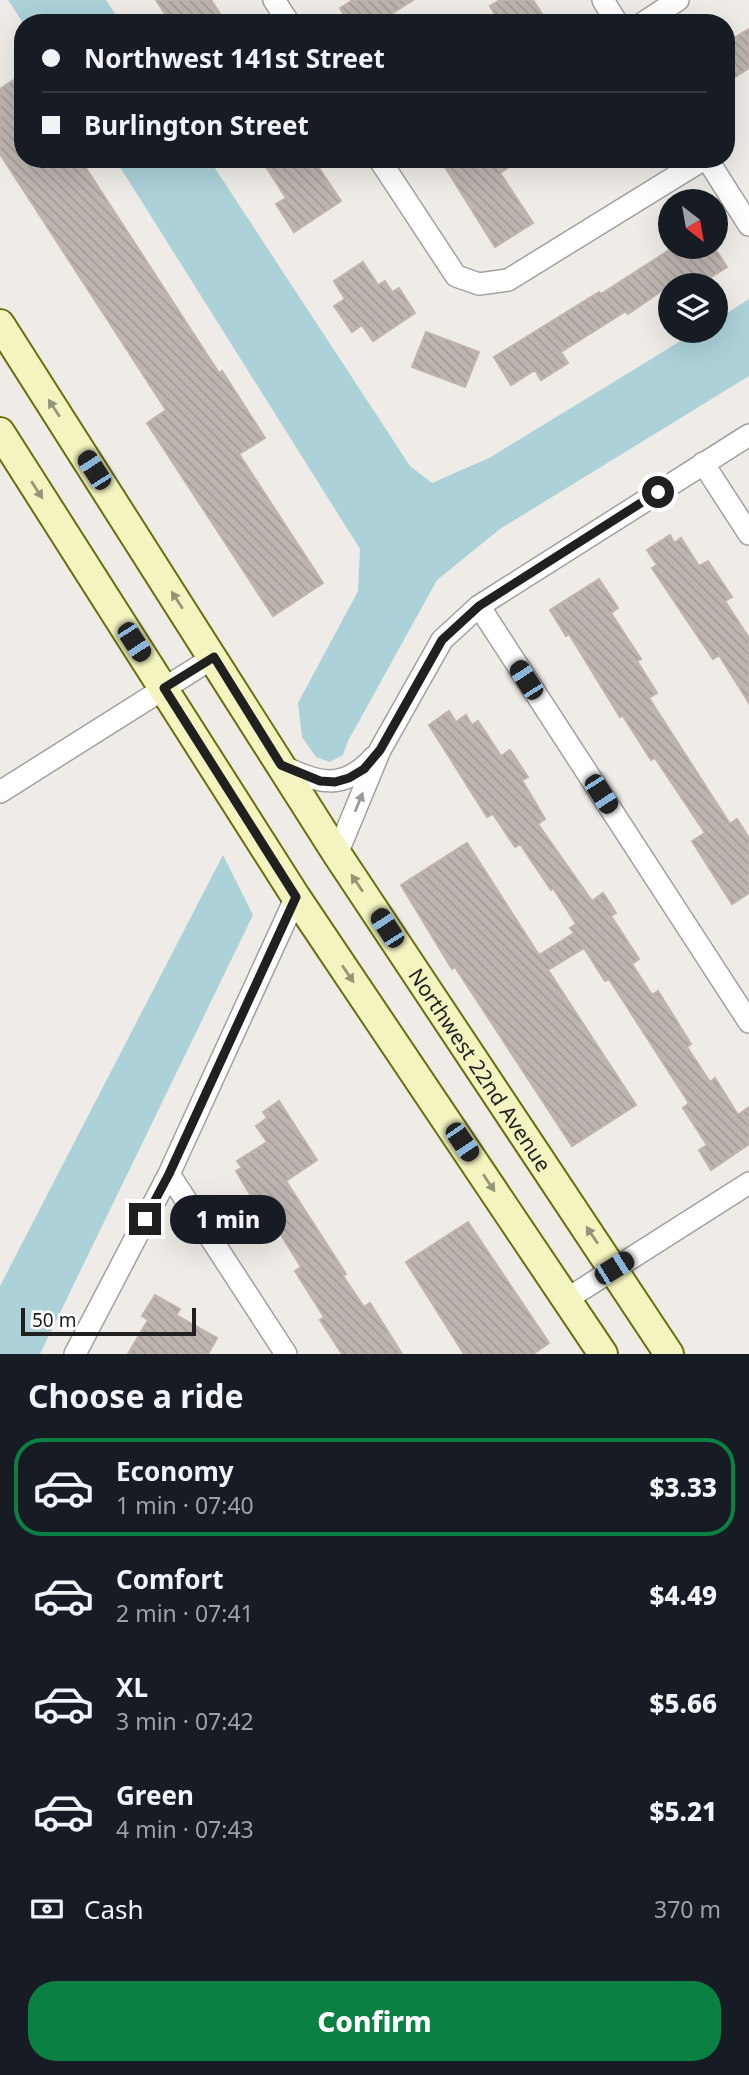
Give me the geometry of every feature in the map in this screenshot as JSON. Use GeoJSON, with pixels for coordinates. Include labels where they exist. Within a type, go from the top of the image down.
{"type":"FeatureCollection","features":[{"type":"Feature","properties":{"kind":"main road","name":"Northwest 22nd Avenue"},"geometry":{"type":"LineString","coordinates":[[0,324],[337,854],[670,1354]]}},
{"type":"Feature","properties":{"kind":"main road"},"geometry":{"type":"LineString","coordinates":[[0,432],[296,897],[603,1354]]}},
{"type":"Feature","properties":{"kind":"street"},"geometry":{"type":"LineString","coordinates":[[657,14],[678,0]]}},
{"type":"Feature","properties":{"kind":"street"},"geometry":{"type":"LineString","coordinates":[[385,168],[456,275],[479,284],[508,280],[690,168]]}},
{"type":"Feature","properties":{"kind":"street"},"geometry":{"type":"LineString","coordinates":[[711,168],[749,225]]}},
{"type":"Feature","properties":{"kind":"street"},"geometry":{"type":"LineString","coordinates":[[337,854],[380,750],[442,640],[479,606],[749,435]]}},
{"type":"Feature","properties":{"kind":"street"},"geometry":{"type":"LineString","coordinates":[[703,463],[749,534]]}},
{"type":"Feature","properties":{"kind":"street"},"geometry":{"type":"LineString","coordinates":[[479,606],[749,1022]]}},
{"type":"Feature","properties":{"kind":"street"},"geometry":{"type":"LineString","coordinates":[[0,792],[214,657]]}},
{"type":"Feature","properties":{"kind":"street"},"geometry":{"type":"LineString","coordinates":[[281,765],[304,776],[335,782],[364,769],[380,750]]}},
{"type":"Feature","properties":{"kind":"street"},"geometry":{"type":"LineString","coordinates":[[75,1354],[169,1174],[296,897]]}},
{"type":"Feature","properties":{"kind":"street"},"geometry":{"type":"LineString","coordinates":[[169,1174],[286,1354]]}},
{"type":"Feature","properties":{"kind":"street"},"geometry":{"type":"LineString","coordinates":[[567,1298],[749,1183]]}},
{"type":"Feature","properties":{"kind":"water"},"geometry":{"type":"Polygon","coordinates":[[[8,0],[106,0],[115,14],[17,14],[8,0]]]}},
{"type":"Feature","properties":{"kind":"water"},"geometry":{"type":"Polygon","coordinates":[[[121,168],[215,168],[410,466],[432,483],[489,458],[677,343],[728,343],[728,312],[749,299],[749,376],[500,529],[437,580],[348,741],[343,755],[330,762],[316,757],[302,737],[298,703],[358,591],[360,549],[121,168]]]}},
{"type":"Feature","properties":{"kind":"water"},"geometry":{"type":"Polygon","coordinates":[[[223,855],[253,915],[40,1354],[0,1354],[0,1286],[223,855]]]}},
{"type":"Feature","properties":{"kind":"building"},"geometry":{"type":"Polygon","coordinates":[[[156,0],[211,0],[220,14],[165,14],[156,0]]]}},
{"type":"Feature","properties":{"kind":"building"},"geometry":{"type":"Polygon","coordinates":[[[353,0],[413,0],[391,14],[344,14],[340,8],[353,0]]]}},
{"type":"Feature","properties":{"kind":"building"},"geometry":{"type":"Polygon","coordinates":[[[500,0],[533,0],[542,14],[495,14],[490,6],[500,0]]]}},
{"type":"Feature","properties":{"kind":"building"},"geometry":{"type":"Polygon","coordinates":[[[749,29],[749,68],[735,77],[735,38],[749,29]]]}},
{"type":"Feature","properties":{"kind":"building"},"geometry":{"type":"Polygon","coordinates":[[[14,80],[14,168],[86,168],[219,373],[222,371],[265,438],[239,454],[323,583],[273,616],[147,423],[166,410],[0,154],[0,89],[14,80]]]}},
{"type":"Feature","properties":{"kind":"building"},"geometry":{"type":"Polygon","coordinates":[[[267,168],[319,168],[341,201],[294,232],[276,204],[286,198],[267,168]]]}},
{"type":"Feature","properties":{"kind":"building"},"geometry":{"type":"Polygon","coordinates":[[[446,168],[508,168],[500,173],[533,223],[495,247],[446,168]]]}},
{"type":"Feature","properties":{"kind":"building"},"geometry":{"type":"Polygon","coordinates":[[[658,257],[722,259],[727,267],[718,273],[658,273],[658,293],[628,314],[626,311],[561,352],[568,363],[541,380],[535,370],[511,385],[494,357],[599,292],[601,294],[658,257]]]}},
{"type":"Feature","properties":{"kind":"building"},"geometry":{"type":"Polygon","coordinates":[[[363,262],[378,285],[385,281],[392,292],[399,288],[415,313],[373,341],[362,325],[352,332],[334,306],[345,299],[334,281],[363,262]]]}},
{"type":"Feature","properties":{"kind":"building"},"geometry":{"type":"Polygon","coordinates":[[[426,332],[479,352],[465,387],[412,367],[426,332]]]}},
{"type":"Feature","properties":{"kind":"building"},"geometry":{"type":"Polygon","coordinates":[[[670,535],[674,543],[681,538],[699,566],[708,561],[732,597],[725,601],[749,638],[749,703],[719,655],[713,659],[652,568],[657,565],[647,550],[670,535]]]}},
{"type":"Feature","properties":{"kind":"building"},"geometry":{"type":"Polygon","coordinates":[[[599,579],[618,608],[611,613],[641,659],[637,661],[657,693],[649,698],[730,824],[737,819],[749,838],[749,893],[732,904],[692,841],[705,833],[655,758],[651,760],[623,716],[620,717],[569,634],[566,636],[550,610],[599,579]]]}},
{"type":"Feature","properties":{"kind":"building"},"geometry":{"type":"Polygon","coordinates":[[[449,711],[456,722],[466,715],[472,725],[478,721],[501,756],[510,750],[528,777],[522,780],[545,819],[538,824],[592,901],[603,893],[616,913],[611,916],[639,959],[632,964],[652,995],[658,991],[691,1044],[687,1047],[710,1082],[715,1078],[738,1115],[749,1107],[749,1144],[711,1170],[699,1150],[707,1145],[683,1108],[689,1103],[609,979],[605,981],[584,948],[548,970],[636,1105],[572,1146],[455,967],[452,969],[401,885],[467,843],[539,955],[574,933],[570,928],[576,924],[553,888],[551,890],[520,844],[515,847],[493,814],[487,817],[429,725],[449,711]]]}},
{"type":"Feature","properties":{"kind":"building"},"geometry":{"type":"Polygon","coordinates":[[[279,1101],[317,1160],[286,1181],[346,1274],[343,1276],[364,1307],[370,1303],[402,1354],[342,1354],[320,1320],[324,1317],[295,1271],[301,1267],[265,1209],[260,1211],[236,1171],[242,1168],[237,1161],[267,1142],[256,1126],[267,1118],[263,1112],[279,1101]]]}},
{"type":"Feature","properties":{"kind":"building"},"geometry":{"type":"Polygon","coordinates":[[[468,1222],[549,1343],[533,1354],[464,1354],[406,1262],[468,1222]]]}},
{"type":"Feature","properties":{"kind":"building"},"geometry":{"type":"Polygon","coordinates":[[[155,1295],[180,1309],[176,1315],[217,1338],[208,1354],[128,1354],[148,1320],[142,1316],[155,1295]]]}},
{"type":"Feature","properties":{"kind":"route"},"geometry":{"type":"LineString","coordinates":[[145,1219],[169,1174],[296,897],[164,688],[214,657],[281,765],[320,781],[335,782],[349,778],[364,769],[380,750],[442,640],[479,606],[658,492]]}}]}
